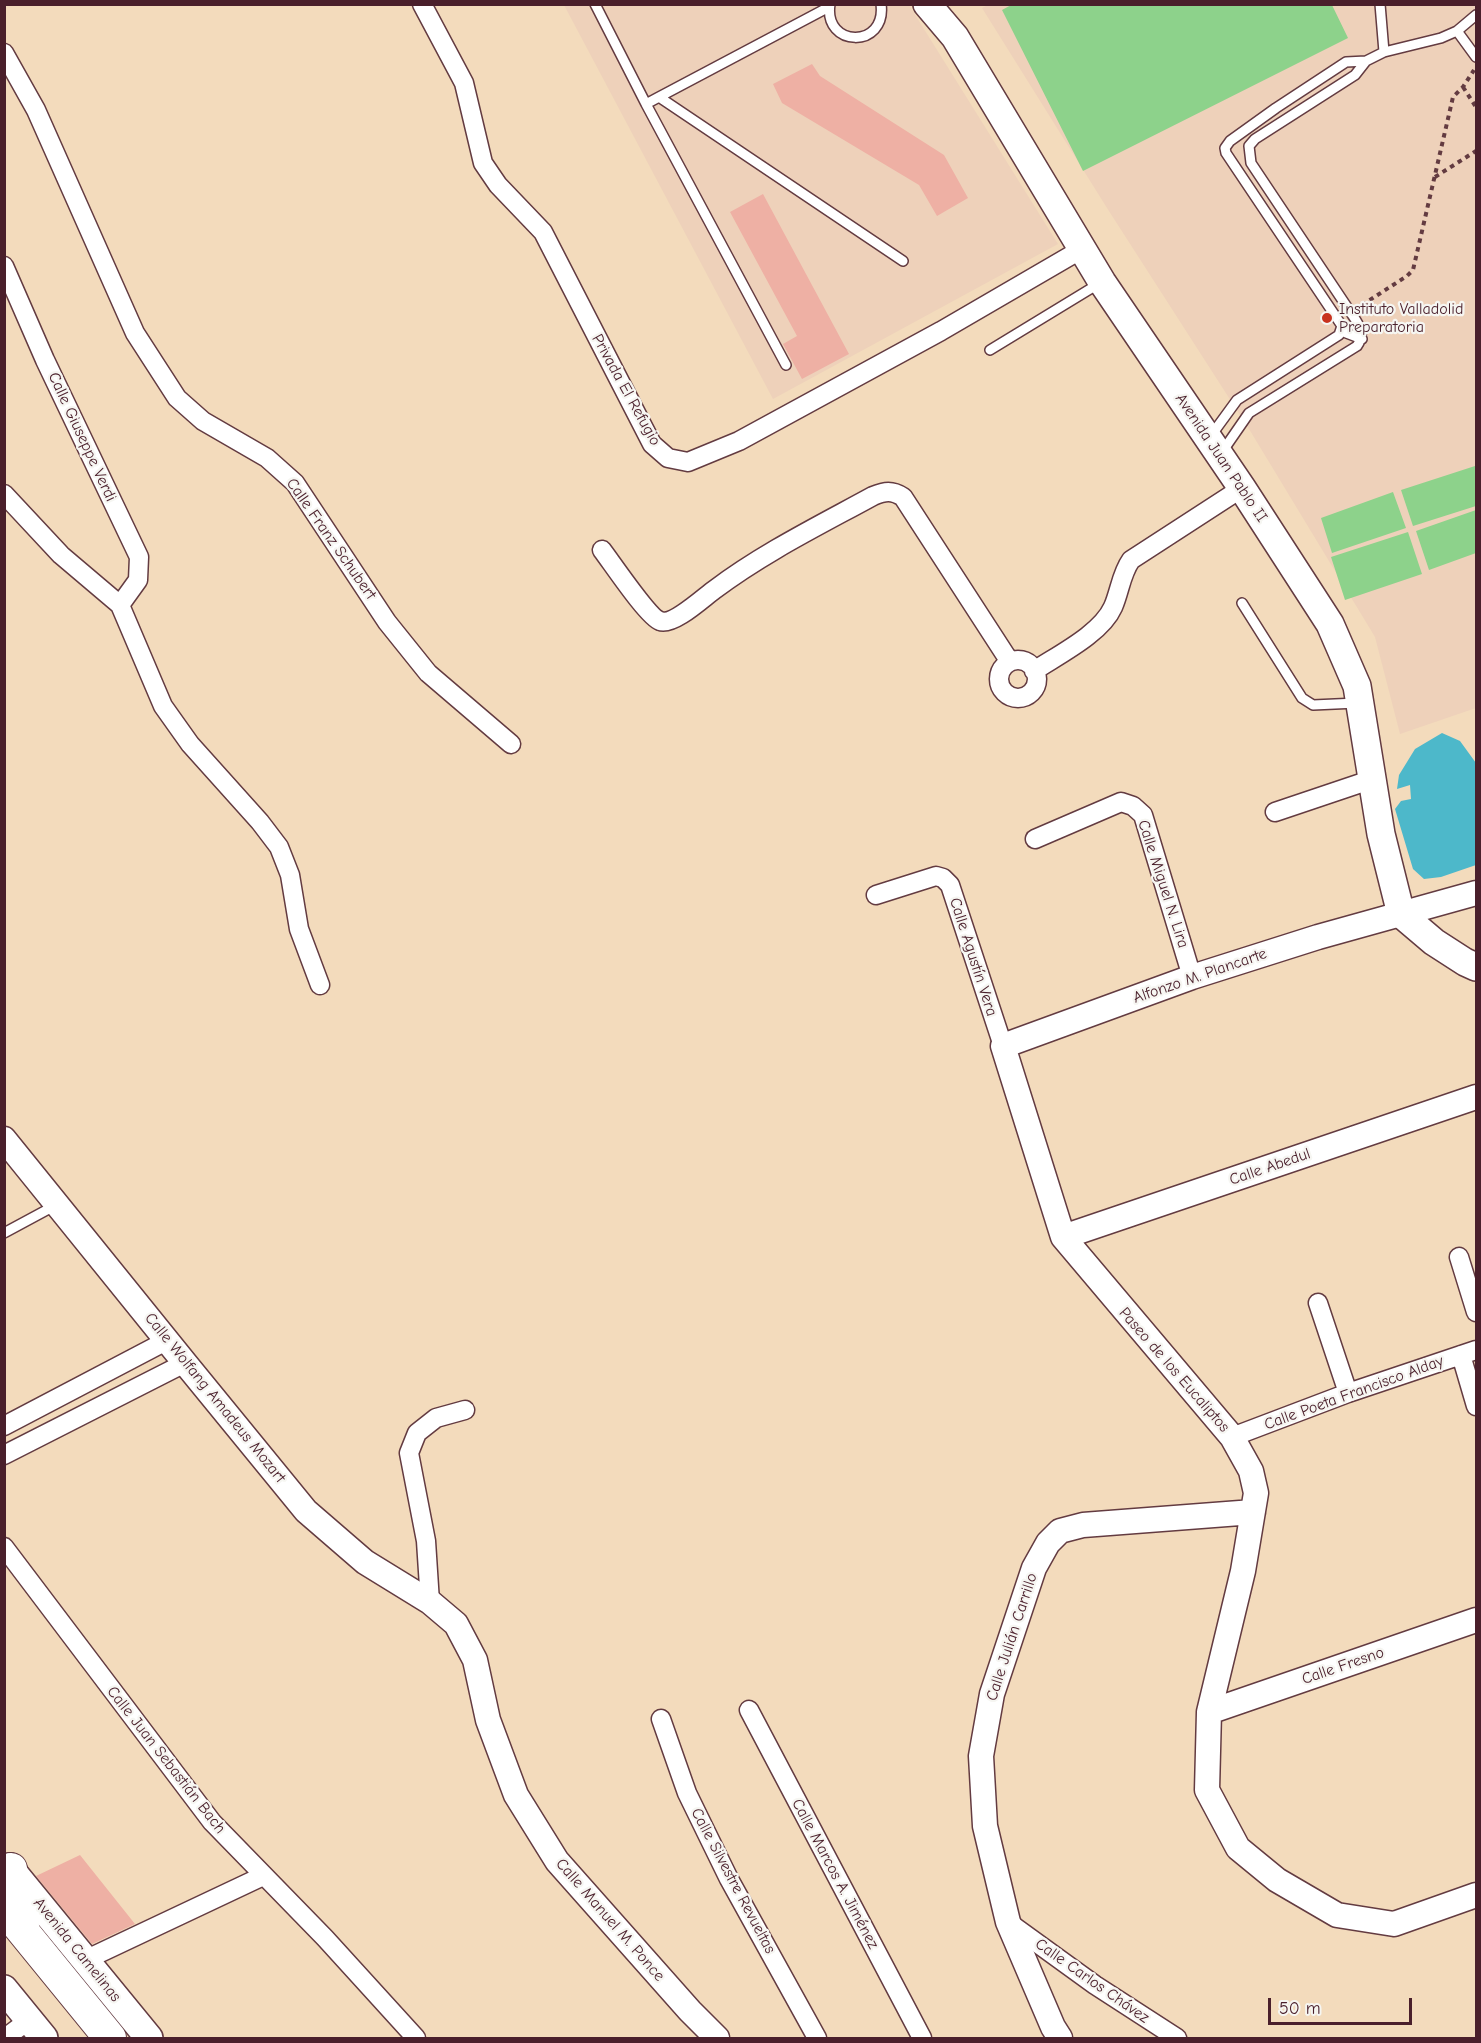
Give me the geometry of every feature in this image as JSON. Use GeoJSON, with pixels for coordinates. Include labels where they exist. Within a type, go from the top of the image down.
{"type":"FeatureCollection","features":[{"type":"Feature","properties":{"kind":"highway"},"geometry":{"type":"LineString","coordinates":[[8,1865],[14,1933]]}},
{"type":"Feature","properties":{"kind":"highway","name":"Avenida Camelinas"},"geometry":{"type":"LineString","coordinates":[[4,1908],[14,1933],[89,2038]]}},
{"type":"Feature","properties":{"kind":"highway","name":"Avenida Camelinas"},"geometry":{"type":"LineString","coordinates":[[14,1933],[110,2038]]}},
{"type":"Feature","properties":{"kind":"main road","name":"Avenida Juan Pablo II"},"geometry":{"type":"LineString","coordinates":[[927,4],[955,37],[1102,282],[1242,488],[1330,624],[1357,686],[1383,844],[1401,914]]}},
{"type":"Feature","properties":{"kind":"main road","name":"Avenida Juan Pablo II"},"geometry":{"type":"LineString","coordinates":[[951,4],[955,37]]}},
{"type":"Feature","properties":{"kind":"main road"},"geometry":{"type":"LineString","coordinates":[[1401,914],[1434,942],[1476,967]]}},
{"type":"Feature","properties":{"kind":"main road","name":"Avenida Camelinas"},"geometry":{"type":"LineString","coordinates":[[8,1865],[148,2038]]}},
{"type":"Feature","properties":{"kind":"main road"},"geometry":{"type":"LineString","coordinates":[[4,1989],[37,2029]]}},
{"type":"Feature","properties":{"kind":"street","name":"Privada El Refugio"},"geometry":{"type":"LineString","coordinates":[[422,4],[464,83],[483,163],[498,185],[543,232],[652,444],[668,458],[688,462],[739,441],[941,331],[1082,249]]}},
{"type":"Feature","properties":{"kind":"street","name":"Calle Franz Schubert"},"geometry":{"type":"LineString","coordinates":[[4,53],[36,110],[135,333],[177,399],[203,421],[267,458],[295,483],[387,622],[428,673],[511,744]]}},
{"type":"Feature","properties":{"kind":"street","name":"Calle Giuseppe Verdi"},"geometry":{"type":"LineString","coordinates":[[4,266],[45,360],[139,557],[138,580],[120,605]]}},
{"type":"Feature","properties":{"kind":"street"},"geometry":{"type":"LineString","coordinates":[[1034,671],[1099,627],[1112,608],[1124,570],[1131,560],[1242,488]]}},
{"type":"Feature","properties":{"kind":"street"},"geometry":{"type":"LineString","coordinates":[[602,550],[658,621],[668,622],[717,587],[785,545],[873,496],[885,491],[895,492],[903,497],[1010,662]]}},
{"type":"Feature","properties":{"kind":"street"},"geometry":{"type":"LineString","coordinates":[[4,494],[61,555],[120,605],[163,706],[190,744],[260,822],[279,847],[290,875],[299,929],[320,985]]}},
{"type":"Feature","properties":{"kind":"street"},"geometry":{"type":"LineString","coordinates":[[1022,661],[1028,664],[1037,680],[1032,692],[1021,698],[1010,697],[1001,688],[999,682],[1001,671],[1010,662],[1022,661]]}},
{"type":"Feature","properties":{"kind":"street"},"geometry":{"type":"LineString","coordinates":[[1275,812],[1373,779]]}},
{"type":"Feature","properties":{"kind":"street","name":"Calle Miguel N. Lira"},"geometry":{"type":"LineString","coordinates":[[1035,839],[1120,802],[1133,806],[1143,815],[1192,977]]}},
{"type":"Feature","properties":{"kind":"street","name":"Calle Agustín Vera"},"geometry":{"type":"LineString","coordinates":[[876,895],[936,876],[943,878],[950,885],[1002,1046]]}},
{"type":"Feature","properties":{"kind":"street","name":"Alfonzo M. Plancarte"},"geometry":{"type":"LineString","coordinates":[[1002,1046],[1192,977],[1318,937],[1476,892]]}},
{"type":"Feature","properties":{"kind":"street","name":"Paseo de los Eucaliptos"},"geometry":{"type":"LineString","coordinates":[[1002,1046],[1063,1237],[1232,1437],[1251,1471],[1256,1493],[1243,1571],[1209,1712],[1208,1790],[1238,1848],[1277,1880],[1337,1915],[1394,1924],[1476,1895]]}},
{"type":"Feature","properties":{"kind":"street","name":"Calle Abedul"},"geometry":{"type":"LineString","coordinates":[[1063,1237],[1476,1097]]}},
{"type":"Feature","properties":{"kind":"street","name":"Calle Wolfang Amadeus Mozart"},"geometry":{"type":"LineString","coordinates":[[4,1138],[306,1511],[365,1562],[430,1602],[456,1624]]}},
{"type":"Feature","properties":{"kind":"street"},"geometry":{"type":"LineString","coordinates":[[1459,1257],[1476,1312]]}},
{"type":"Feature","properties":{"kind":"street"},"geometry":{"type":"LineString","coordinates":[[1318,1303],[1348,1393]]}},
{"type":"Feature","properties":{"kind":"street"},"geometry":{"type":"LineString","coordinates":[[4,1426],[168,1340]]}},
{"type":"Feature","properties":{"kind":"street"},"geometry":{"type":"LineString","coordinates":[[1468,1352],[1476,1406]]}},
{"type":"Feature","properties":{"kind":"street","name":"Calle Poeta Francisco Alday"},"geometry":{"type":"LineString","coordinates":[[1232,1437],[1348,1393],[1468,1352]]}},
{"type":"Feature","properties":{"kind":"street"},"geometry":{"type":"LineString","coordinates":[[4,1455],[185,1363]]}},
{"type":"Feature","properties":{"kind":"street"},"geometry":{"type":"LineString","coordinates":[[430,1602],[426,1541],[409,1453],[417,1433],[436,1418],[465,1410]]}},
{"type":"Feature","properties":{"kind":"street","name":"Calle Julián Carrillo"},"geometry":{"type":"LineString","coordinates":[[1060,2038],[1053,2027],[1008,1922],[986,1826],[981,1756],[992,1694],[1034,1568],[1048,1543],[1060,1531],[1083,1525],[1253,1512]]}},
{"type":"Feature","properties":{"kind":"street","name":"Calle Juan Sebastián Bach"},"geometry":{"type":"LineString","coordinates":[[4,1547],[212,1822],[325,1938],[416,2038]]}},
{"type":"Feature","properties":{"kind":"street","name":"Calle Fresno"},"geometry":{"type":"LineString","coordinates":[[1209,1712],[1476,1620]]}},
{"type":"Feature","properties":{"kind":"street","name":"Calle Manuel M. Ponce"},"geometry":{"type":"LineString","coordinates":[[456,1624],[475,1660],[488,1720],[516,1795],[557,1861],[690,2011],[717,2038]]}},
{"type":"Feature","properties":{"kind":"street","name":"Calle Marcos A. Jiménez"},"geometry":{"type":"LineString","coordinates":[[748,1710],[922,2038]]}},
{"type":"Feature","properties":{"kind":"street","name":"Calle Silvestre Revueltas"},"geometry":{"type":"LineString","coordinates":[[661,1719],[687,1793],[729,1879],[818,2038]]}},
{"type":"Feature","properties":{"kind":"street"},"geometry":{"type":"LineString","coordinates":[[85,1960],[263,1876]]}},
{"type":"Feature","properties":{"kind":"street","name":"Calle Carlos Chávez"},"geometry":{"type":"LineString","coordinates":[[1008,1922],[1095,1985],[1177,2038]]}},
{"type":"Feature","properties":{"kind":"street"},"geometry":{"type":"LineString","coordinates":[[690,2011],[700,2038]]}},
{"type":"Feature","properties":{"kind":"street"},"geometry":{"type":"LineString","coordinates":[[6,2038],[37,2029]]}},
{"type":"Feature","properties":{"kind":"lane"},"geometry":{"type":"LineString","coordinates":[[595,4],[786,365]]}},
{"type":"Feature","properties":{"kind":"lane"},"geometry":{"type":"LineString","coordinates":[[646,104],[829,5],[831,23],[837,31],[852,38],[869,34],[880,21],[881,4]]}},
{"type":"Feature","properties":{"kind":"lane"},"geometry":{"type":"LineString","coordinates":[[1380,4],[1384,52]]}},
{"type":"Feature","properties":{"kind":"lane"},"geometry":{"type":"LineString","coordinates":[[1214,447],[1237,400],[1339,335],[1342,326],[1226,153],[1225,148],[1230,141],[1276,108],[1346,62],[1366,61],[1384,52],[1441,38],[1457,31],[1476,15]]}},
{"type":"Feature","properties":{"kind":"lane"},"geometry":{"type":"LineString","coordinates":[[1457,31],[1476,57]]}},
{"type":"Feature","properties":{"kind":"lane"},"geometry":{"type":"LineString","coordinates":[[1214,447],[1249,413],[1357,346],[1362,339],[1362,331],[1351,313],[1251,163],[1249,146],[1255,139],[1355,75],[1366,61]]}},
{"type":"Feature","properties":{"kind":"lane"},"geometry":{"type":"LineString","coordinates":[[659,97],[903,261]]}},
{"type":"Feature","properties":{"kind":"lane"},"geometry":{"type":"LineString","coordinates":[[990,351],[1102,282]]}},
{"type":"Feature","properties":{"kind":"lane"},"geometry":{"type":"LineString","coordinates":[[1341,331],[1362,339]]}},
{"type":"Feature","properties":{"kind":"lane"},"geometry":{"type":"LineString","coordinates":[[1242,603],[1302,698],[1313,705],[1360,703]]}},
{"type":"Feature","properties":{"kind":"lane"},"geometry":{"type":"LineString","coordinates":[[4,1233],[58,1204]]}},
{"type":"Feature","properties":{"kind":"path"},"geometry":{"type":"LineString","coordinates":[[1351,313],[1413,270],[1453,97],[1463,87],[1476,67]]}},
{"type":"Feature","properties":{"kind":"path"},"geometry":{"type":"LineString","coordinates":[[1463,87],[1476,107]]}},
{"type":"Feature","properties":{"kind":"path"},"geometry":{"type":"LineString","coordinates":[[1435,177],[1476,152]]}},
{"type":"Feature","properties":{"kind":"shaded area","name":"Instituto Valladolid Preparatoria"},"geometry":{"type":"Polygon","coordinates":[[[990,4],[1476,5],[1476,708],[1400,734],[1375,637],[1249,429],[982,8],[990,4]]]}},
{"type":"Feature","properties":{"kind":"shaded area"},"geometry":{"type":"Polygon","coordinates":[[[564,5],[909,5],[1058,244],[773,399],[564,5]]]}},
{"type":"Feature","properties":{"kind":"green space"},"geometry":{"type":"Polygon","coordinates":[[[1013,4],[1332,5],[1348,38],[1083,171],[1002,10],[1013,4]]]}},
{"type":"Feature","properties":{"kind":"green space"},"geometry":{"type":"Polygon","coordinates":[[[1475,466],[1476,506],[1413,526],[1401,490],[1475,466]]]}},
{"type":"Feature","properties":{"kind":"green space"},"geometry":{"type":"Polygon","coordinates":[[[1393,492],[1406,528],[1332,553],[1321,518],[1393,492]]]}},
{"type":"Feature","properties":{"kind":"green space"},"geometry":{"type":"Polygon","coordinates":[[[1476,510],[1476,553],[1429,570],[1416,531],[1476,510]]]}},
{"type":"Feature","properties":{"kind":"green space"},"geometry":{"type":"Polygon","coordinates":[[[1408,532],[1422,574],[1345,600],[1331,557],[1408,532]]]}},
{"type":"Feature","properties":{"kind":"water"},"geometry":{"type":"Polygon","coordinates":[[[1442,733],[1460,741],[1476,763],[1476,865],[1441,877],[1424,879],[1413,869],[1395,809],[1401,801],[1411,799],[1410,785],[1397,789],[1399,775],[1415,749],[1442,733]]]}},
{"type":"Feature","properties":{"kind":"building"},"geometry":{"type":"Polygon","coordinates":[[[812,64],[820,76],[944,155],[968,198],[937,216],[919,185],[782,103],[773,84],[812,64]]]}},
{"type":"Feature","properties":{"kind":"building"},"geometry":{"type":"Polygon","coordinates":[[[763,194],[849,354],[802,379],[783,344],[797,336],[730,212],[763,194]]]}},
{"type":"Feature","properties":{"kind":"building"},"geometry":{"type":"Polygon","coordinates":[[[80,1855],[135,1924],[92,1944],[36,1876],[80,1855]]]}},
{"type":"Feature","properties":{"kind":"place","name":"Instituto Valladolid Preparatoria"},"geometry":{"type":"Point","coordinates":[1327,318]}}]}
